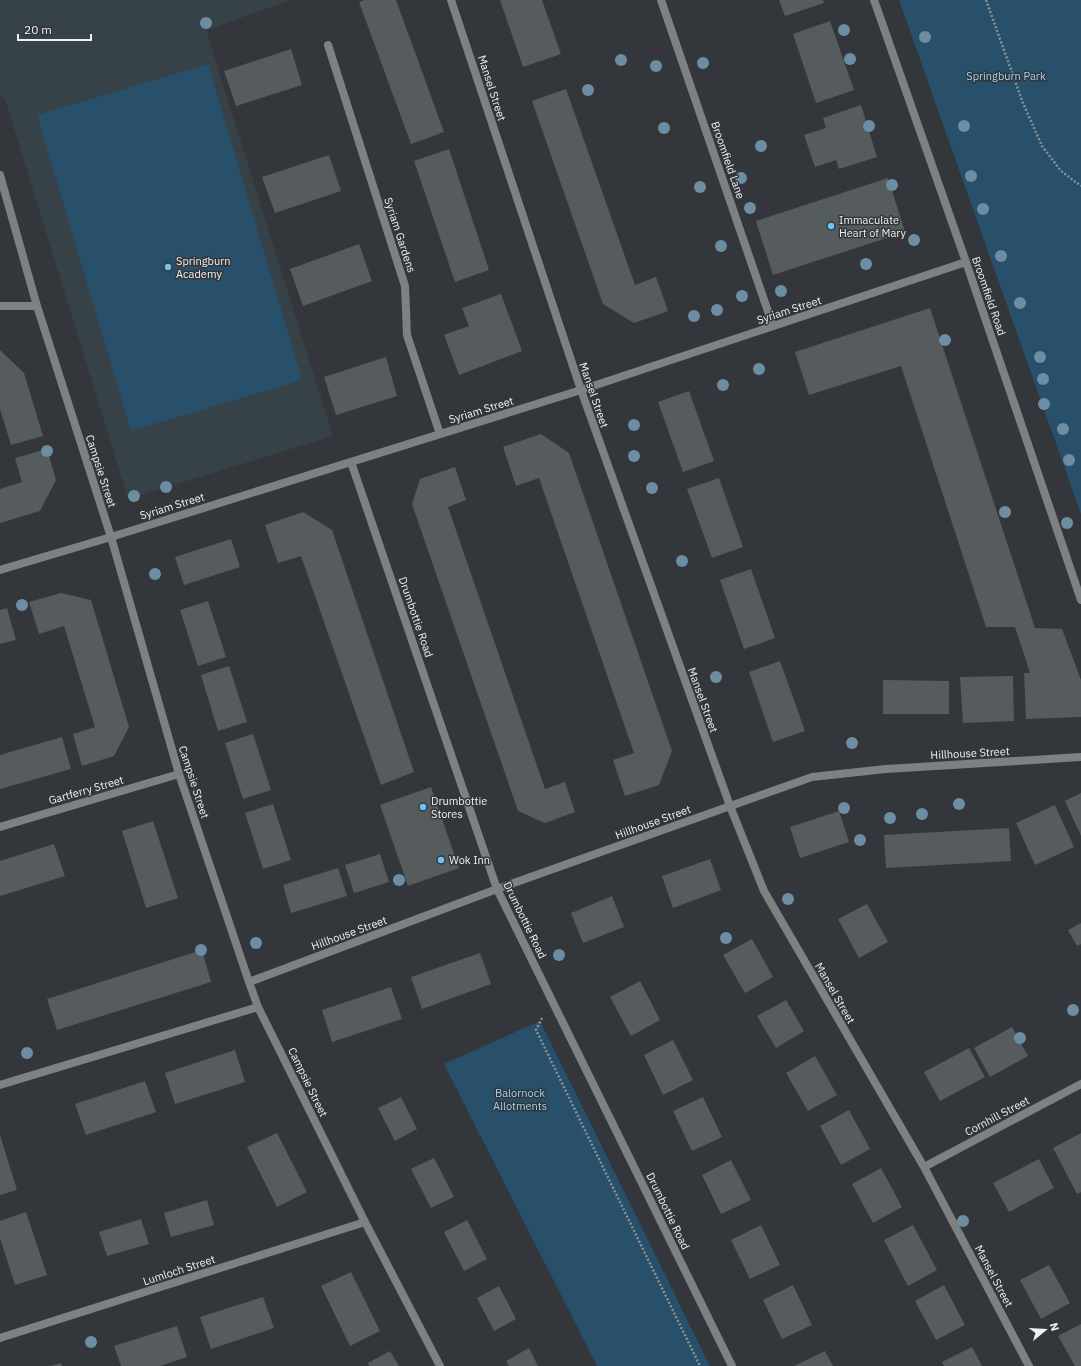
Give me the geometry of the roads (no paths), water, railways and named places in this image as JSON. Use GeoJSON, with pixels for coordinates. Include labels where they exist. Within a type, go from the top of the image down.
{"type":"FeatureCollection","features":[{"type":"Feature","properties":{"kind":"street","name":"Mansel Street"},"geometry":{"type":"LineString","coordinates":[[451,0],[580,390],[730,806],[764,891],[924,1167],[1029,1366]]}},
{"type":"Feature","properties":{"kind":"street","name":"Broomfield Lane"},"geometry":{"type":"LineString","coordinates":[[662,0],[773,326]]}},
{"type":"Feature","properties":{"kind":"street","name":"Broomfield Road"},"geometry":{"type":"LineString","coordinates":[[874,0],[966,262],[1081,600]]}},
{"type":"Feature","properties":{"kind":"street","name":"Syriam Gardens"},"geometry":{"type":"LineString","coordinates":[[328,45],[404,286],[407,335],[440,434]]}},
{"type":"Feature","properties":{"kind":"street","name":"Campsie Street"},"geometry":{"type":"LineString","coordinates":[[0,175],[37,306],[111,537],[179,774],[258,1007],[365,1222],[440,1366]]}},
{"type":"Feature","properties":{"kind":"street","name":"Syriam Street"},"geometry":{"type":"LineString","coordinates":[[0,570],[111,537],[580,390],[966,262]]}},
{"type":"Feature","properties":{"kind":"street"},"geometry":{"type":"LineString","coordinates":[[0,306],[37,306]]}},
{"type":"Feature","properties":{"kind":"street","name":"Drumbottie Road"},"geometry":{"type":"LineString","coordinates":[[351,462],[497,889],[732,1366]]}},
{"type":"Feature","properties":{"kind":"street","name":"Hillhouse Street"},"geometry":{"type":"LineString","coordinates":[[249,982],[497,889],[812,777],[886,769],[1081,757]]}},
{"type":"Feature","properties":{"kind":"street","name":"Gartferry Street"},"geometry":{"type":"LineString","coordinates":[[0,827],[179,774]]}},
{"type":"Feature","properties":{"kind":"street"},"geometry":{"type":"LineString","coordinates":[[0,1085],[258,1007]]}},
{"type":"Feature","properties":{"kind":"street","name":"Cornhill Street"},"geometry":{"type":"LineString","coordinates":[[924,1167],[1081,1084]]}},
{"type":"Feature","properties":{"kind":"street","name":"Lumloch Street"},"geometry":{"type":"LineString","coordinates":[[0,1338],[365,1222]]}},
{"type":"Feature","properties":{"kind":"place","name":"Immaculate Heart of Mary"},"geometry":{"type":"Point","coordinates":[831,226]}},
{"type":"Feature","properties":{"kind":"place","name":"Springburn Academy"},"geometry":{"type":"Point","coordinates":[168,267]}},
{"type":"Feature","properties":{"kind":"place","name":"Drumbottie Stores"},"geometry":{"type":"Point","coordinates":[423,807]}},
{"type":"Feature","properties":{"kind":"place","name":"Wok Inn"},"geometry":{"type":"Point","coordinates":[441,860]}},
{"type":"Feature","properties":{"kind":"park label","name":"Springburn Park"},"geometry":{"type":"Point","coordinates":[1006,76]}},
{"type":"Feature","properties":{"kind":"park label","name":"Balornock Allotments"},"geometry":{"type":"Point","coordinates":[520,1099]}}]}
